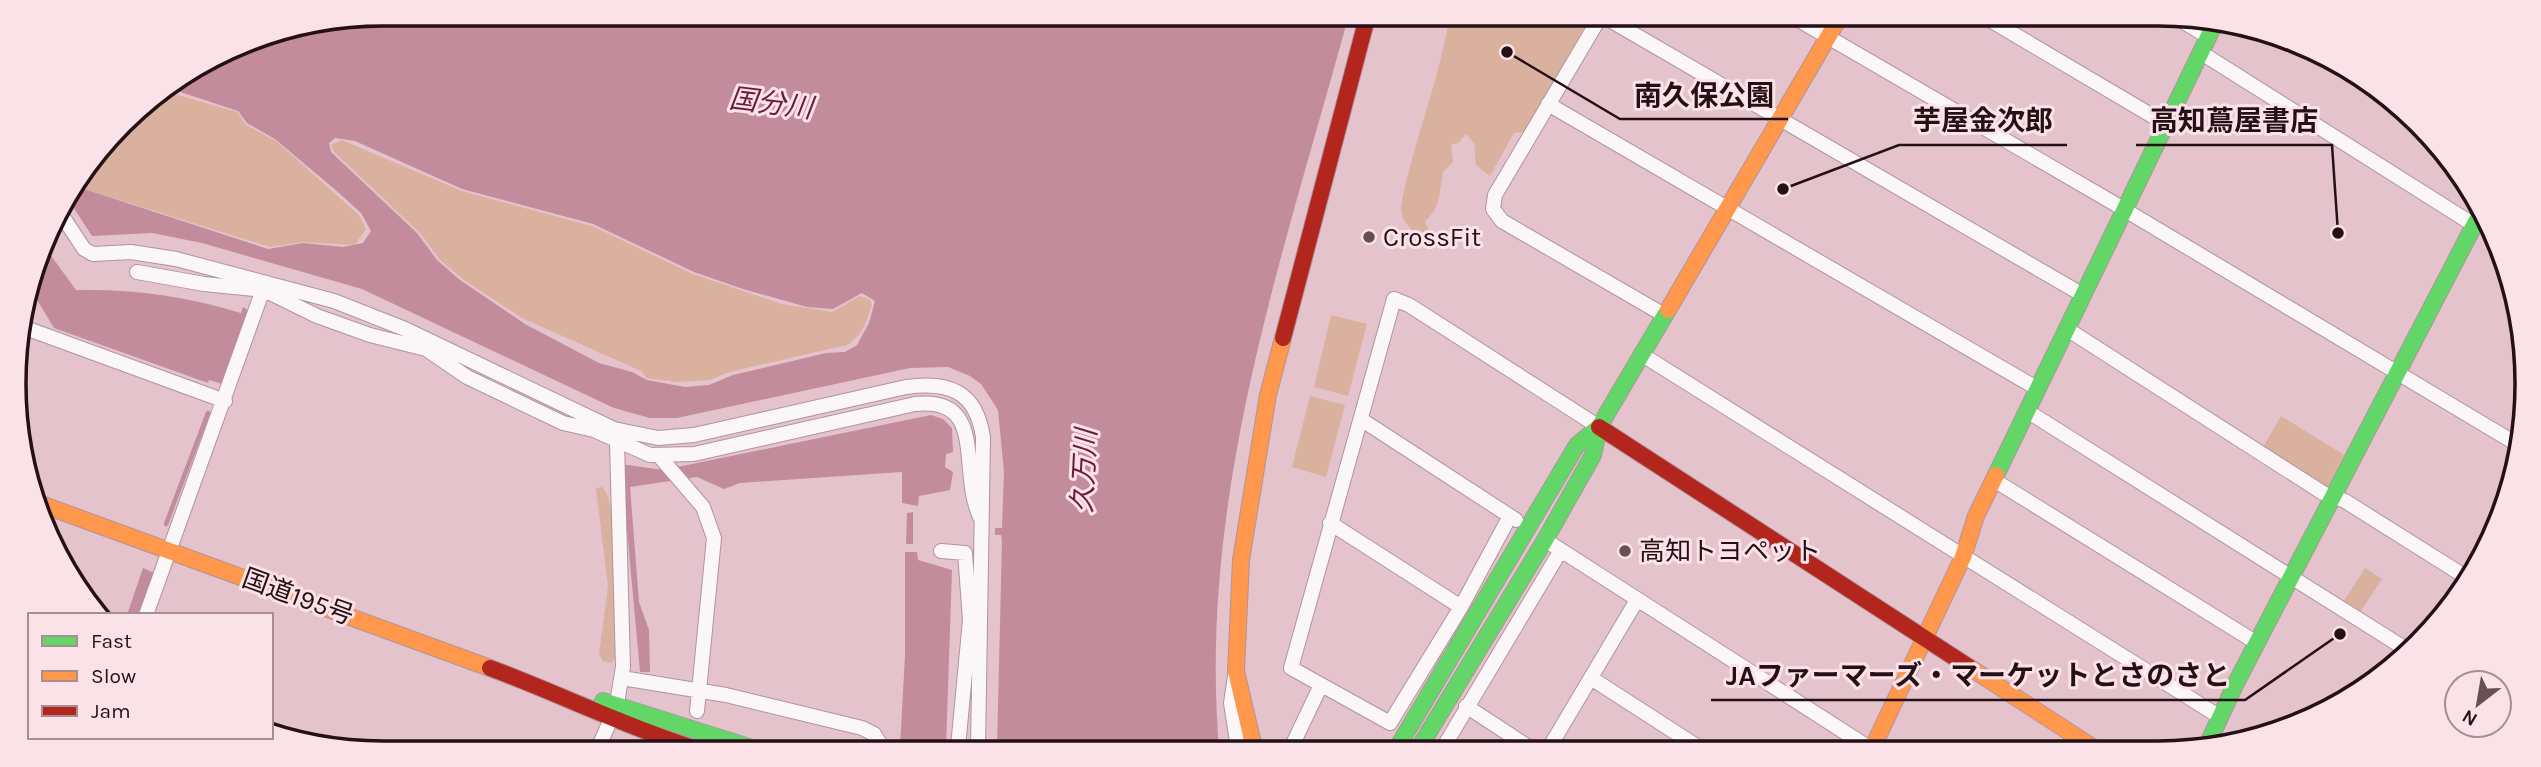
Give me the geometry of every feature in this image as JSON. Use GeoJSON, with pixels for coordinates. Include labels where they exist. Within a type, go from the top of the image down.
{"type":"FeatureCollection","features":[{"type":"Feature","properties":{"kind":"main road"},"geometry":{"type":"LineString","coordinates":[[1252,741],[1236,671],[1241,560],[1268,395],[1365,26]]}},
{"type":"Feature","properties":{"kind":"main road"},"geometry":{"type":"LineString","coordinates":[[1423,741],[1545,540],[1593,455],[1599,427],[1834,26]]}},
{"type":"Feature","properties":{"kind":"main road"},"geometry":{"type":"LineString","coordinates":[[1875,741],[1962,557],[1976,516],[2210,30]]}},
{"type":"Feature","properties":{"kind":"main road"},"geometry":{"type":"LineString","coordinates":[[2211,737],[2257,642],[2476,221]]}},
{"type":"Feature","properties":{"kind":"main road"},"geometry":{"type":"LineString","coordinates":[[1401,741],[1577,445],[1599,427]]}},
{"type":"Feature","properties":{"kind":"main road"},"geometry":{"type":"LineString","coordinates":[[1599,427],[2083,741]]}},
{"type":"Feature","properties":{"kind":"main road","name":"国道195号"},"geometry":{"type":"LineString","coordinates":[[48,507],[557,693],[726,741]]}},
{"type":"Feature","properties":{"kind":"main road","name":"国道195号"},"geometry":{"type":"LineString","coordinates":[[614,711],[677,741]]}},
{"type":"Feature","properties":{"kind":"street"},"geometry":{"type":"LineString","coordinates":[[1595,26],[1495,195],[1493,209],[1496,215],[1664,315]]}},
{"type":"Feature","properties":{"kind":"street"},"geometry":{"type":"LineString","coordinates":[[1620,26],[2083,295]]}},
{"type":"Feature","properties":{"kind":"street"},"geometry":{"type":"LineString","coordinates":[[1809,26],[2510,440]]}},
{"type":"Feature","properties":{"kind":"street"},"geometry":{"type":"LineString","coordinates":[[2000,26],[2166,124]]}},
{"type":"Feature","properties":{"kind":"street"},"geometry":{"type":"LineString","coordinates":[[2200,52],[2474,217]]}},
{"type":"Feature","properties":{"kind":"street"},"geometry":{"type":"LineString","coordinates":[[1548,104],[2038,390]]}},
{"type":"Feature","properties":{"kind":"street"},"geometry":{"type":"LineString","coordinates":[[65,221],[84,249],[93,254],[150,254],[264,287],[317,316],[370,335],[428,345],[602,428],[677,437],[906,387],[946,387],[974,406],[981,425],[984,463],[973,646],[959,741]]}},
{"type":"Feature","properties":{"kind":"street"},"geometry":{"type":"LineString","coordinates":[[137,272],[204,284],[264,287]]}},
{"type":"Feature","properties":{"kind":"street"},"geometry":{"type":"LineString","coordinates":[[147,613],[264,287]]}},
{"type":"Feature","properties":{"kind":"street"},"geometry":{"type":"LineString","coordinates":[[1510,516],[1461,607],[1390,723],[1291,667],[1354,434],[1362,421],[1389,309],[1394,299],[1398,299],[1599,427]]}},
{"type":"Feature","properties":{"kind":"street"},"geometry":{"type":"LineString","coordinates":[[2067,329],[2460,573]]}},
{"type":"Feature","properties":{"kind":"street"},"geometry":{"type":"LineString","coordinates":[[30,330],[225,401]]}},
{"type":"Feature","properties":{"kind":"street"},"geometry":{"type":"LineString","coordinates":[[1641,354],[2220,717]]}},
{"type":"Feature","properties":{"kind":"street"},"geometry":{"type":"LineString","coordinates":[[663,460],[908,405],[936,403],[954,410],[963,423],[974,504],[982,521]]}},
{"type":"Feature","properties":{"kind":"street"},"geometry":{"type":"LineString","coordinates":[[2027,411],[2400,646]]}},
{"type":"Feature","properties":{"kind":"street"},"geometry":{"type":"LineString","coordinates":[[1362,421],[1527,526]]}},
{"type":"Feature","properties":{"kind":"street"},"geometry":{"type":"LineString","coordinates":[[602,428],[617,443],[663,460],[703,507],[714,538],[697,711]]}},
{"type":"Feature","properties":{"kind":"street"},"geometry":{"type":"LineString","coordinates":[[605,741],[622,678],[617,443]]}},
{"type":"Feature","properties":{"kind":"street"},"geometry":{"type":"LineString","coordinates":[[1994,480],[2257,642]]}},
{"type":"Feature","properties":{"kind":"street"},"geometry":{"type":"LineString","coordinates":[[1330,523],[1461,607]]}},
{"type":"Feature","properties":{"kind":"street"},"geometry":{"type":"LineString","coordinates":[[1545,540],[1858,741]]}},
{"type":"Feature","properties":{"kind":"street"},"geometry":{"type":"LineString","coordinates":[[1447,741],[1561,550]]}},
{"type":"Feature","properties":{"kind":"street"},"geometry":{"type":"LineString","coordinates":[[941,551],[965,553],[978,741]]}},
{"type":"Feature","properties":{"kind":"street"},"geometry":{"type":"LineString","coordinates":[[1553,741],[1637,600]]}},
{"type":"Feature","properties":{"kind":"street"},"geometry":{"type":"LineString","coordinates":[[1236,671],[1231,703],[1237,741]]}},
{"type":"Feature","properties":{"kind":"street"},"geometry":{"type":"LineString","coordinates":[[622,678],[726,695],[862,728],[874,734],[878,741]]}},
{"type":"Feature","properties":{"kind":"street"},"geometry":{"type":"LineString","coordinates":[[1591,678],[1689,741]]}},
{"type":"Feature","properties":{"kind":"street"},"geometry":{"type":"LineString","coordinates":[[1294,741],[1321,685]]}},
{"type":"Feature","properties":{"kind":"street"},"geometry":{"type":"LineString","coordinates":[[1466,706],[1519,741]]}},
{"type":"Feature","properties":{"kind":"shaded area"},"geometry":{"type":"Polygon","coordinates":[[[1448,26],[1585,26],[1530,124],[1524,132],[1514,133],[1490,176],[1476,165],[1474,143],[1466,134],[1458,143],[1451,145],[1453,162],[1443,172],[1437,205],[1425,222],[1432,236],[1427,241],[1403,218],[1401,206],[1448,26]]]}},
{"type":"Feature","properties":{"kind":"shaded area"},"geometry":{"type":"Polygon","coordinates":[[[174,94],[237,112],[246,125],[276,141],[359,215],[366,229],[355,245],[303,242],[270,247],[84,189],[131,131],[174,94]]]}},
{"type":"Feature","properties":{"kind":"shaded area"},"geometry":{"type":"Polygon","coordinates":[[[342,140],[462,191],[592,226],[693,274],[782,304],[832,312],[860,296],[869,299],[872,304],[861,332],[847,345],[729,372],[710,380],[677,382],[646,378],[641,371],[522,318],[464,280],[440,260],[421,234],[334,152],[331,145],[342,140]]]}},
{"type":"Feature","properties":{"kind":"shaded area"},"geometry":{"type":"Polygon","coordinates":[[[1331,315],[1367,324],[1348,396],[1314,387],[1331,315]]]}},
{"type":"Feature","properties":{"kind":"shaded area"},"geometry":{"type":"Polygon","coordinates":[[[1310,396],[1345,405],[1326,477],[1292,467],[1310,396]]]}},
{"type":"Feature","properties":{"kind":"shaded area"},"geometry":{"type":"Polygon","coordinates":[[[2281,416],[2344,455],[2327,488],[2263,447],[2281,416]]]}},
{"type":"Feature","properties":{"kind":"shaded area"},"geometry":{"type":"Polygon","coordinates":[[[602,487],[608,498],[615,540],[617,657],[611,663],[603,661],[599,654],[608,586],[596,488],[602,487]]]}},
{"type":"Feature","properties":{"kind":"shaded area"},"geometry":{"type":"Polygon","coordinates":[[[2365,568],[2382,579],[2361,611],[2344,601],[2365,568]]]}},
{"type":"Feature","properties":{"kind":"water"},"geometry":{"type":"Polygon","coordinates":[[[1346,26],[1273,287],[1233,469],[1221,561],[1216,654],[1219,741],[997,741],[1002,541],[1001,535],[995,535],[995,528],[1002,528],[1004,472],[998,410],[981,384],[970,376],[948,367],[910,368],[677,418],[650,418],[614,408],[362,289],[202,243],[152,233],[92,236],[73,207],[84,189],[268,249],[303,243],[343,247],[363,243],[371,231],[361,213],[275,139],[247,123],[238,111],[178,91],[225,63],[269,45],[314,33],[360,27],[1346,26]],[[335,138],[329,143],[331,152],[417,233],[437,260],[460,280],[525,324],[599,363],[632,372],[647,380],[685,387],[709,385],[733,375],[826,353],[845,352],[857,345],[869,323],[875,301],[862,293],[833,309],[807,307],[694,272],[593,224],[462,189],[355,141],[335,138]]]}},
{"type":"Feature","properties":{"kind":"water"},"geometry":{"type":"Polygon","coordinates":[[[50,255],[76,290],[139,292],[200,302],[241,313],[243,307],[248,310],[222,384],[209,380],[208,383],[54,328],[36,299],[50,255]]]}},
{"type":"Feature","properties":{"kind":"water"},"geometry":{"type":"Polygon","coordinates":[[[931,415],[943,419],[952,428],[953,452],[946,454],[945,467],[953,472],[950,490],[919,496],[918,506],[902,503],[902,472],[740,483],[724,489],[697,477],[630,487],[639,602],[649,630],[650,672],[640,672],[621,464],[663,470],[931,415]]]}},
{"type":"Feature","properties":{"kind":"water"},"geometry":{"type":"Polygon","coordinates":[[[913,512],[913,544],[906,544],[907,513],[913,512]]]}},
{"type":"Feature","properties":{"kind":"water"},"geometry":{"type":"Polygon","coordinates":[[[905,552],[917,552],[918,560],[952,570],[946,741],[900,741],[905,656],[905,552]]]}},
{"type":"Feature","properties":{"kind":"water"},"geometry":{"type":"Polygon","coordinates":[[[143,568],[154,573],[140,613],[128,613],[143,568]]]}},
{"type":"Feature","properties":{"kind":"waterway"},"geometry":{"type":"LineString","coordinates":[[166,524],[208,413]]}},
{"type":"Feature","properties":{"kind":"traffic: fast"},"geometry":{"type":"LineString","coordinates":[[1996,475],[2211,30]]}},
{"type":"Feature","properties":{"kind":"traffic: fast"},"geometry":{"type":"LineString","coordinates":[[2211,737],[2235,685],[2476,222]]}},
{"type":"Feature","properties":{"kind":"traffic: fast"},"geometry":{"type":"LineString","coordinates":[[1423,741],[1545,540],[1593,455],[1599,427],[1668,310]]}},
{"type":"Feature","properties":{"kind":"traffic: fast"},"geometry":{"type":"LineString","coordinates":[[1401,741],[1577,445],[1599,427]]}},
{"type":"Feature","properties":{"kind":"traffic: fast"},"geometry":{"type":"LineString","coordinates":[[603,701],[730,741]]}},
{"type":"Feature","properties":{"kind":"traffic: slow"},"geometry":{"type":"LineString","coordinates":[[1668,310],[1834,26]]}},
{"type":"Feature","properties":{"kind":"traffic: slow"},"geometry":{"type":"LineString","coordinates":[[1252,741],[1236,671],[1241,560],[1268,395],[1283,338]]}},
{"type":"Feature","properties":{"kind":"traffic: slow"},"geometry":{"type":"LineString","coordinates":[[1876,741],[1963,557],[1976,516],[1996,475]]}},
{"type":"Feature","properties":{"kind":"traffic: slow"},"geometry":{"type":"LineString","coordinates":[[48,507],[490,668]]}},
{"type":"Feature","properties":{"kind":"traffic: slow"},"geometry":{"type":"LineString","coordinates":[[1969,667],[2083,741]]}},
{"type":"Feature","properties":{"kind":"traffic: jam"},"geometry":{"type":"LineString","coordinates":[[1283,338],[1365,26]]}},
{"type":"Feature","properties":{"kind":"traffic: jam"},"geometry":{"type":"LineString","coordinates":[[1599,427],[1969,667]]}},
{"type":"Feature","properties":{"kind":"traffic: jam"},"geometry":{"type":"LineString","coordinates":[[490,668],[673,741]]}},
{"type":"Feature","properties":{"kind":"place","name":"南久保公園"},"geometry":{"type":"Point","coordinates":[1507,52]}},
{"type":"Feature","properties":{"kind":"place","name":"芋屋金次郎"},"geometry":{"type":"Point","coordinates":[1783,189]}},
{"type":"Feature","properties":{"kind":"place","name":"高知蔦屋書店"},"geometry":{"type":"Point","coordinates":[2338,233]}},
{"type":"Feature","properties":{"kind":"place","name":"CrossFit"},"geometry":{"type":"Point","coordinates":[1369,237]}},
{"type":"Feature","properties":{"kind":"place","name":"高知トヨペット"},"geometry":{"type":"Point","coordinates":[1625,551]}},
{"type":"Feature","properties":{"kind":"place","name":"JAファーマーズ・マーケットとさのさと"},"geometry":{"type":"Point","coordinates":[2340,634]}},
{"type":"Feature","properties":{"kind":"water label","name":"国分川"},"geometry":{"type":"Point","coordinates":[771,103]}},
{"type":"Feature","properties":{"kind":"water label","name":"久万川"},"geometry":{"type":"Point","coordinates":[1084,471]}}]}
